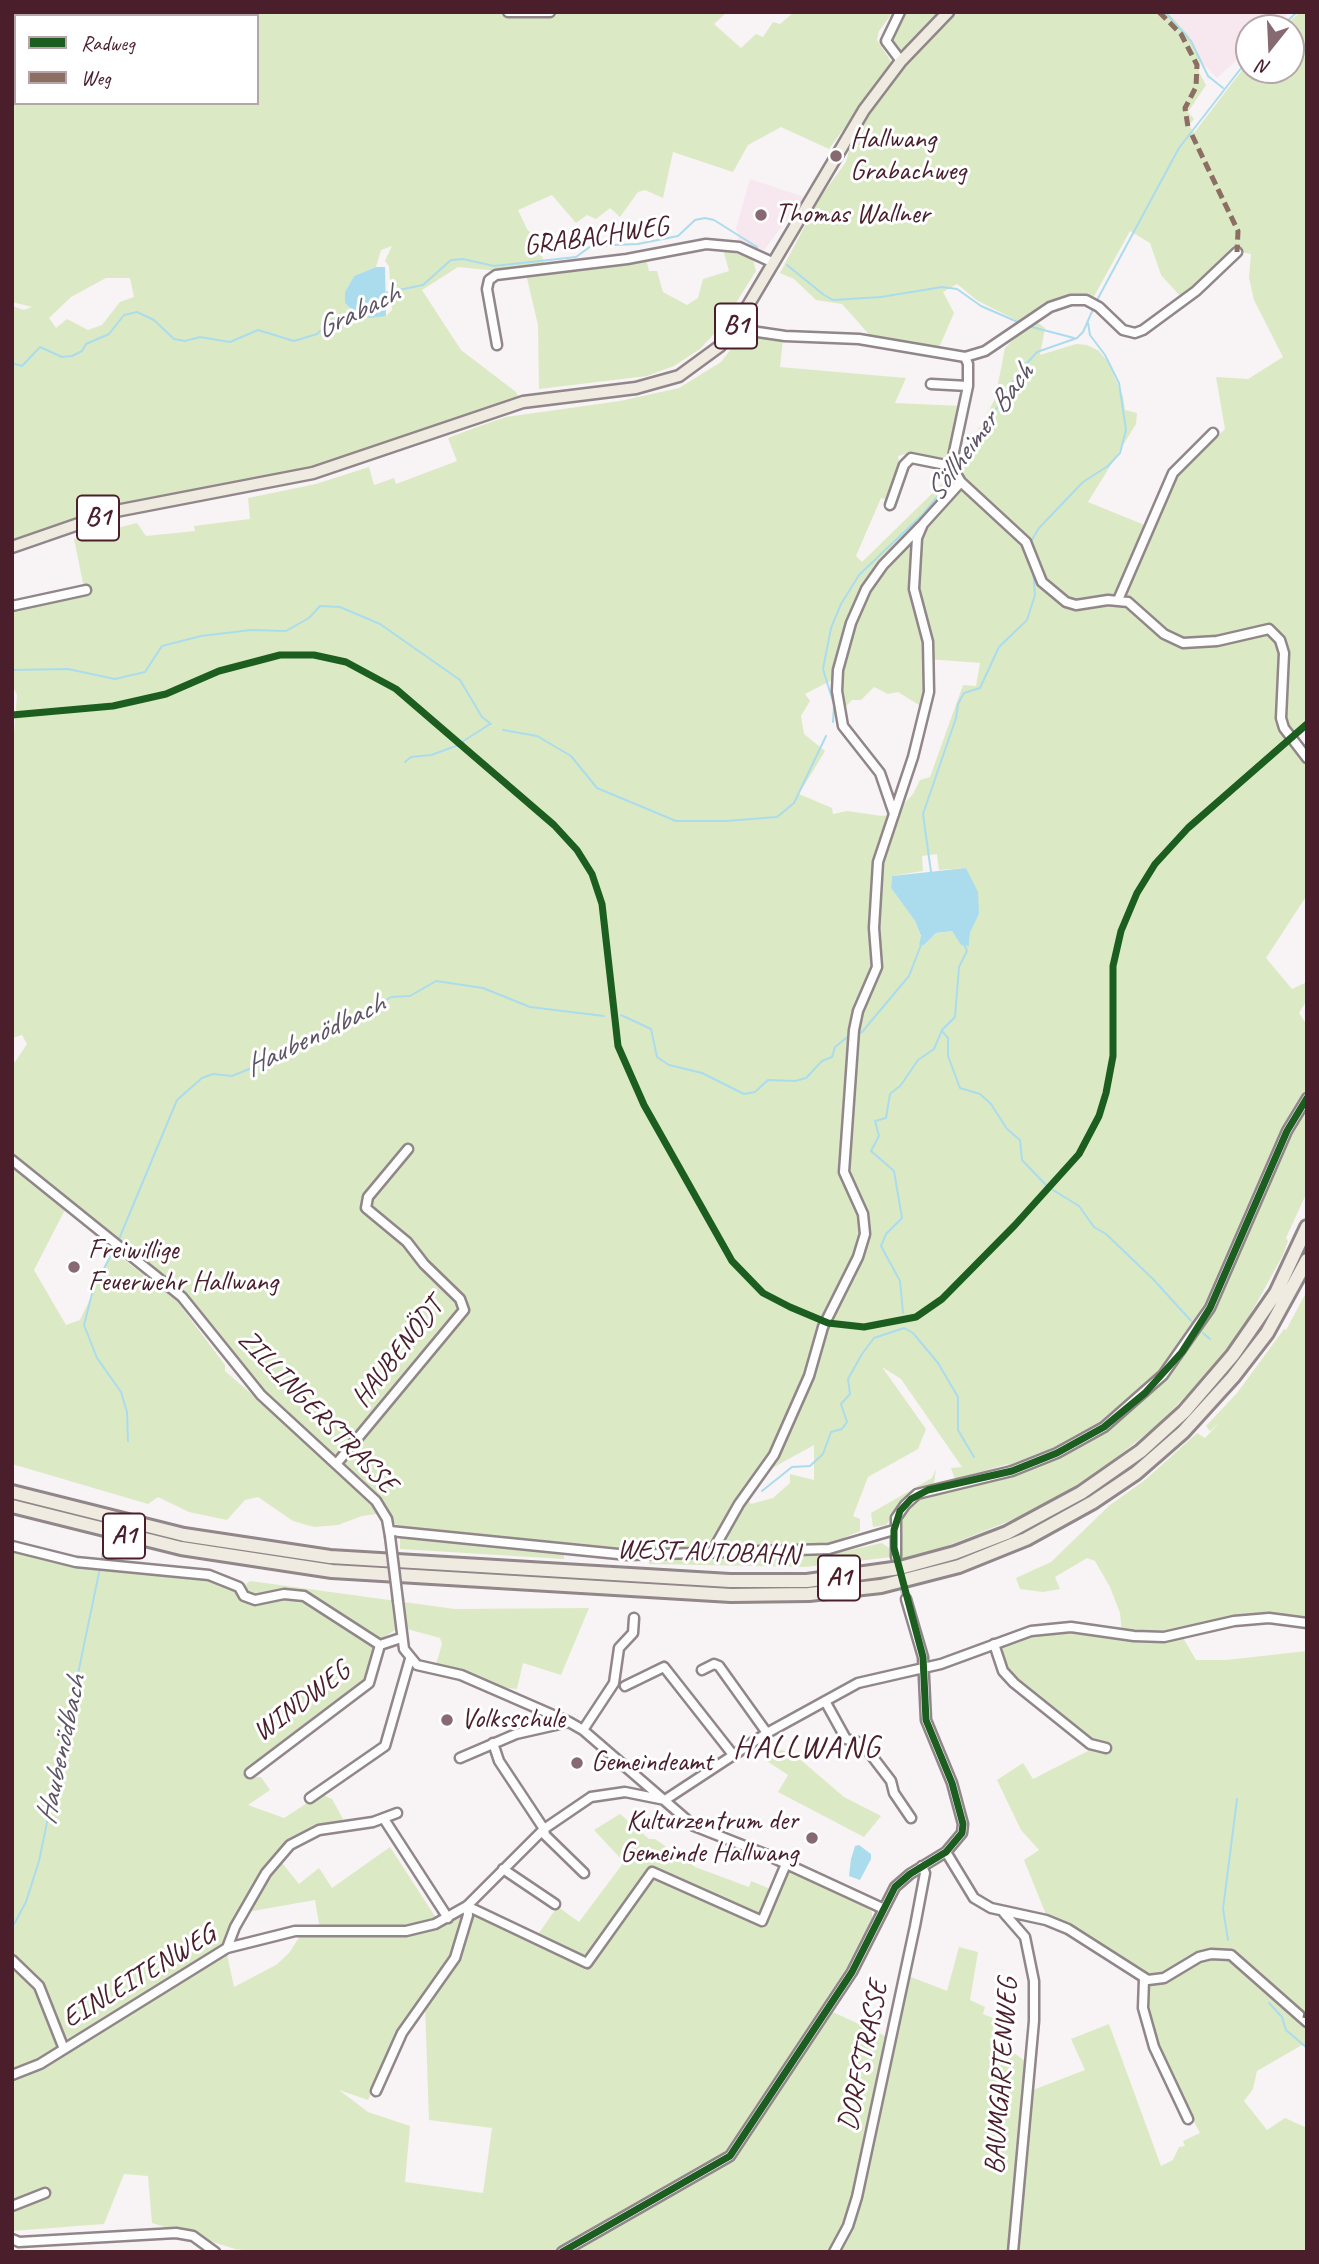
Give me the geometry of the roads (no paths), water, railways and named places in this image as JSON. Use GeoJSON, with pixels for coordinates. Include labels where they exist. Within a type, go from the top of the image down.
{"type":"FeatureCollection","features":[{"type":"Feature","properties":{"kind":"highway","name":"WEST AUTOBAHN"},"geometry":{"type":"LineString","coordinates":[[12,1492],[184,1535],[330,1557],[743,1581],[830,1579],[900,1568],[955,1553],[1007,1533],[1081,1493],[1141,1451],[1184,1412],[1233,1355],[1276,1293],[1307,1227]]}},
{"type":"Feature","properties":{"kind":"highway","name":"WEST AUTOBAHN"},"geometry":{"type":"LineString","coordinates":[[12,1506],[156,1544],[238,1559],[332,1571],[744,1595],[809,1594],[881,1586],[959,1566],[1027,1539],[1093,1502],[1136,1472],[1196,1419],[1239,1370],[1267,1333],[1307,1260]]}},
{"type":"Feature","properties":{"kind":"main road","name":"B1"},"geometry":{"type":"LineString","coordinates":[[12,547],[116,511],[313,473],[523,402],[662,382],[679,376],[707,357],[737,324],[857,121],[901,61],[948,12]]}},
{"type":"Feature","properties":{"kind":"street"},"geometry":{"type":"LineString","coordinates":[[509,12],[550,12]]}},
{"type":"Feature","properties":{"kind":"street"},"geometry":{"type":"LineString","coordinates":[[900,12],[886,41],[901,61]]}},
{"type":"Feature","properties":{"kind":"street","name":"GRABACHWEG"},"geometry":{"type":"LineString","coordinates":[[497,345],[487,289],[489,280],[496,275],[627,259],[706,244],[733,246],[774,263]]}},
{"type":"Feature","properties":{"kind":"street"},"geometry":{"type":"LineString","coordinates":[[737,324],[758,332],[785,336],[859,339],[965,357],[985,351],[1050,307],[1071,300],[1095,304],[1123,330],[1135,333],[1196,291],[1237,252]]}},
{"type":"Feature","properties":{"kind":"street"},"geometry":{"type":"LineString","coordinates":[[894,814],[880,773],[843,726],[837,691],[838,670],[851,623],[866,589],[898,548],[923,524],[956,475],[968,386],[968,363],[965,357]]}},
{"type":"Feature","properties":{"kind":"street"},"geometry":{"type":"LineString","coordinates":[[931,384],[968,386]]}},
{"type":"Feature","properties":{"kind":"street"},"geometry":{"type":"LineString","coordinates":[[1118,600],[1173,473],[1213,433]]}},
{"type":"Feature","properties":{"kind":"street"},"geometry":{"type":"LineString","coordinates":[[890,505],[904,466],[911,458],[956,475],[1028,546],[1042,582],[1066,602],[1086,606],[1118,600],[1135,606],[1157,629],[1183,643],[1217,641],[1266,628],[1280,640],[1285,666],[1281,718],[1284,728],[1307,758]]}},
{"type":"Feature","properties":{"kind":"street"},"geometry":{"type":"LineString","coordinates":[[713,1550],[739,1504],[774,1455],[809,1376],[822,1327],[858,1257],[865,1234],[863,1214],[844,1172],[854,1034],[858,1011],[877,967],[874,928],[878,862],[916,748],[929,692],[928,642],[914,589],[916,547],[923,524]]}},
{"type":"Feature","properties":{"kind":"street"},"geometry":{"type":"LineString","coordinates":[[12,606],[86,590]]}},
{"type":"Feature","properties":{"kind":"street"},"geometry":{"type":"LineString","coordinates":[[896,1557],[894,1530],[900,1511],[918,1494],[1012,1471],[1057,1453],[1104,1427],[1145,1393],[1182,1352],[1210,1308],[1287,1131],[1307,1098]]}},
{"type":"Feature","properties":{"kind":"street","name":"HAUBENÖDT"},"geometry":{"type":"LineString","coordinates":[[337,1463],[464,1310],[460,1299],[424,1264],[407,1241],[366,1208],[368,1197],[408,1149]]}},
{"type":"Feature","properties":{"kind":"street","name":"ZILLINGERSTRASSE"},"geometry":{"type":"LineString","coordinates":[[12,1160],[174,1290],[261,1395],[337,1463],[382,1509],[390,1534]]}},
{"type":"Feature","properties":{"kind":"street"},"geometry":{"type":"LineString","coordinates":[[882,1908],[694,1826],[583,1730],[569,1722],[461,1675],[425,1669],[410,1659],[401,1638],[390,1534],[606,1554],[687,1554],[713,1550],[829,1549],[894,1530]]}},
{"type":"Feature","properties":{"kind":"street"},"geometry":{"type":"LineString","coordinates":[[12,1546],[76,1562],[209,1575],[239,1587],[244,1597],[254,1600],[284,1594],[304,1596],[380,1645]]}},
{"type":"Feature","properties":{"kind":"street"},"geometry":{"type":"LineString","coordinates":[[906,1599],[924,1667],[926,1720],[952,1783],[963,1824],[959,1838],[946,1852],[974,1898],[1004,1913],[1046,1920],[1068,1929],[1144,1979],[1164,1978],[1211,1954],[1231,1955],[1307,2022]]}},
{"type":"Feature","properties":{"kind":"street"},"geometry":{"type":"LineString","coordinates":[[583,1730],[614,1683],[619,1648],[633,1633],[634,1618]]}},
{"type":"Feature","properties":{"kind":"street"},"geometry":{"type":"LineString","coordinates":[[665,1800],[767,1732],[874,1677],[924,1667],[1031,1631],[1052,1628],[1164,1637],[1246,1620],[1269,1618],[1307,1623]]}},
{"type":"Feature","properties":{"kind":"street","name":"WINDWEG"},"geometry":{"type":"LineString","coordinates":[[250,1773],[369,1683],[380,1645],[401,1638]]}},
{"type":"Feature","properties":{"kind":"street"},"geometry":{"type":"LineString","coordinates":[[994,1644],[1003,1671],[1014,1683],[1090,1744],[1106,1748]]}},
{"type":"Feature","properties":{"kind":"street"},"geometry":{"type":"LineString","coordinates":[[310,1798],[384,1746],[410,1659]]}},
{"type":"Feature","properties":{"kind":"street"},"geometry":{"type":"LineString","coordinates":[[702,1670],[714,1664],[719,1666],[767,1732]]}},
{"type":"Feature","properties":{"kind":"street"},"geometry":{"type":"LineString","coordinates":[[625,1686],[664,1667],[734,1756]]}},
{"type":"Feature","properties":{"kind":"street"},"geometry":{"type":"LineString","coordinates":[[825,1700],[846,1740],[862,1743],[891,1781],[894,1793],[911,1818]]}},
{"type":"Feature","properties":{"kind":"street"},"geometry":{"type":"LineString","coordinates":[[460,1758],[493,1743],[569,1722]]}},
{"type":"Feature","properties":{"kind":"street"},"geometry":{"type":"LineString","coordinates":[[493,1743],[499,1761],[544,1829],[545,1835],[584,1874]]}},
{"type":"Feature","properties":{"kind":"street","name":"EINLEITENWEG"},"geometry":{"type":"LineString","coordinates":[[12,2075],[40,2064],[227,1948],[295,1931],[406,1931],[448,1918],[467,1906],[544,1829],[590,1797],[625,1792],[665,1800]]}},
{"type":"Feature","properties":{"kind":"street"},"geometry":{"type":"LineString","coordinates":[[227,1948],[266,1874],[290,1845],[319,1830],[384,1819],[397,1814]]}},
{"type":"Feature","properties":{"kind":"street"},"geometry":{"type":"LineString","coordinates":[[384,1819],[448,1918]]}},
{"type":"Feature","properties":{"kind":"street","name":"DORFSTRASSE"},"geometry":{"type":"LineString","coordinates":[[562,2252],[730,2156],[852,1972],[882,1908],[895,1888],[922,1866],[946,1852]]}},
{"type":"Feature","properties":{"kind":"street"},"geometry":{"type":"LineString","coordinates":[[467,1906],[587,1963],[652,1872],[762,1921],[786,1864]]}},
{"type":"Feature","properties":{"kind":"street","name":"DORFSTRASSE"},"geometry":{"type":"LineString","coordinates":[[834,2252],[848,2226],[857,2197],[915,1926],[925,1872],[922,1866]]}},
{"type":"Feature","properties":{"kind":"street"},"geometry":{"type":"LineString","coordinates":[[503,1869],[555,1904]]}},
{"type":"Feature","properties":{"kind":"street"},"geometry":{"type":"LineString","coordinates":[[376,2091],[402,2033],[454,1958],[468,1915],[467,1906]]}},
{"type":"Feature","properties":{"kind":"street","name":"BAUMGARTENWEG"},"geometry":{"type":"LineString","coordinates":[[1004,1913],[1025,1937],[1034,1981],[1034,2021],[1013,2252]]}},
{"type":"Feature","properties":{"kind":"street"},"geometry":{"type":"LineString","coordinates":[[12,1959],[39,1986],[64,2049]]}},
{"type":"Feature","properties":{"kind":"street"},"geometry":{"type":"LineString","coordinates":[[1144,1979],[1143,2008],[1154,2047],[1188,2119]]}},
{"type":"Feature","properties":{"kind":"street"},"geometry":{"type":"LineString","coordinates":[[12,2206],[46,2193]]}},
{"type":"Feature","properties":{"kind":"street"},"geometry":{"type":"LineString","coordinates":[[12,2239],[19,2242],[63,2237],[176,2233],[193,2236],[215,2252]]}},
{"type":"Feature","properties":{"kind":"water"},"geometry":{"type":"Polygon","coordinates":[[[376,267],[385,267],[386,316],[369,318],[345,303],[345,292],[354,276],[376,267]]]}},
{"type":"Feature","properties":{"kind":"water"},"geometry":{"type":"Polygon","coordinates":[[[966,868],[978,892],[979,914],[970,933],[969,946],[961,945],[952,931],[936,933],[924,945],[919,945],[921,936],[915,921],[891,888],[892,876],[966,868]]]}},
{"type":"Feature","properties":{"kind":"water"},"geometry":{"type":"Polygon","coordinates":[[[859,1845],[871,1854],[860,1880],[849,1876],[855,1846],[859,1845]]]}},
{"type":"Feature","properties":{"kind":"waterway"},"geometry":{"type":"LineString","coordinates":[[1165,12],[1191,41],[1208,76],[1223,88]]}},
{"type":"Feature","properties":{"kind":"waterway","name":"Söllheimer Bach"},"geometry":{"type":"LineString","coordinates":[[1096,302],[1179,148],[1235,76]]}},
{"type":"Feature","properties":{"kind":"waterway","name":"Grabach"},"geometry":{"type":"LineString","coordinates":[[384,293],[423,285],[451,260],[463,259],[494,266],[576,257],[591,246],[638,244],[678,236],[695,220],[705,218],[714,220],[757,247]]}},
{"type":"Feature","properties":{"kind":"waterway","name":"Grabach"},"geometry":{"type":"LineString","coordinates":[[787,265],[833,300],[881,297],[942,287],[957,289],[981,306],[1020,323]]}},
{"type":"Feature","properties":{"kind":"waterway","name":"Söllheimer Bach"},"geometry":{"type":"LineString","coordinates":[[958,471],[1019,372],[1037,352],[1077,338],[1083,332],[1094,307]]}},
{"type":"Feature","properties":{"kind":"waterway","name":"Grabach"},"geometry":{"type":"LineString","coordinates":[[12,363],[22,366],[40,347],[62,357],[72,356],[82,351],[86,344],[109,334],[124,315],[137,312],[154,320],[174,339],[185,341],[200,337],[230,342],[258,330],[294,341],[317,334],[332,320],[357,314]]}},
{"type":"Feature","properties":{"kind":"waterway","name":"Haubenödbach"},"geometry":{"type":"LineString","coordinates":[[1030,543],[1039,528],[1083,482],[1108,466],[1120,453],[1126,430],[1119,383],[1105,355],[1090,335],[1088,323]]}},
{"type":"Feature","properties":{"kind":"waterway","name":"Grabach"},"geometry":{"type":"LineString","coordinates":[[1028,326],[1074,338]]}},
{"type":"Feature","properties":{"kind":"waterway","name":"Söllheimer Bach"},"geometry":{"type":"LineString","coordinates":[[833,722],[834,705],[823,669],[831,628],[841,604],[859,575],[923,514],[955,476]]}},
{"type":"Feature","properties":{"kind":"waterway","name":"Haubenödbach"},"geometry":{"type":"LineString","coordinates":[[931,872],[923,814],[956,718],[958,704],[964,693],[980,688],[999,647],[1027,620],[1035,595],[1033,569]]}},
{"type":"Feature","properties":{"kind":"waterway","name":"Söllheimer Bach"},"geometry":{"type":"LineString","coordinates":[[12,670],[68,669],[115,679],[145,672],[162,646],[201,636],[251,630],[286,631],[309,618],[320,606],[340,607],[380,624],[460,680],[482,717],[491,724]]}},
{"type":"Feature","properties":{"kind":"waterway"},"geometry":{"type":"LineString","coordinates":[[405,762],[411,757],[431,755],[456,746],[490,724]]}},
{"type":"Feature","properties":{"kind":"waterway","name":"Söllheimer Bach"},"geometry":{"type":"LineString","coordinates":[[503,730],[537,736],[571,756],[597,788],[676,821],[777,817],[794,803],[826,736]]}},
{"type":"Feature","properties":{"kind":"waterway"},"geometry":{"type":"LineString","coordinates":[[903,1313],[900,1281],[881,1246],[886,1234],[902,1218],[894,1171],[871,1151],[879,1136],[875,1121],[886,1118],[890,1094],[901,1085],[918,1060],[934,1049],[942,1030],[955,1017],[959,967],[967,951],[964,944]]}},
{"type":"Feature","properties":{"kind":"waterway","name":"Haubenödbach"},"geometry":{"type":"LineString","coordinates":[[856,1034],[862,1032],[909,976],[921,945]]}},
{"type":"Feature","properties":{"kind":"waterway","name":"Haubenödbach"},"geometry":{"type":"LineString","coordinates":[[119,1239],[177,1100],[202,1078],[213,1074],[232,1076],[264,1063],[297,1042],[337,1030],[391,997],[410,996],[436,981],[483,988],[530,1007],[604,1016]]}},
{"type":"Feature","properties":{"kind":"waterway","name":"Haubenödbach"},"geometry":{"type":"LineString","coordinates":[[621,1015],[651,1029],[657,1057],[669,1065],[702,1073],[744,1094],[755,1092],[768,1080],[795,1081],[806,1078],[822,1061],[832,1057],[835,1047],[850,1035]]}},
{"type":"Feature","properties":{"kind":"waterway"},"geometry":{"type":"LineString","coordinates":[[942,1031],[948,1038],[948,1056],[960,1088],[980,1094],[991,1104],[1007,1129],[1020,1140],[1022,1160],[1046,1185]]}},
{"type":"Feature","properties":{"kind":"waterway"},"geometry":{"type":"LineString","coordinates":[[1053,1190],[1079,1206],[1094,1227],[1106,1234],[1153,1279],[1193,1323]]}},
{"type":"Feature","properties":{"kind":"waterway","name":"Haubenödbach"},"geometry":{"type":"LineString","coordinates":[[114,1249],[93,1290],[84,1325],[97,1358],[121,1392],[127,1412],[128,1441]]}},
{"type":"Feature","properties":{"kind":"waterway"},"geometry":{"type":"LineString","coordinates":[[762,1491],[792,1467],[810,1466],[823,1454],[831,1432],[842,1429],[847,1422],[841,1404],[850,1394],[848,1379],[862,1354],[874,1338],[904,1328],[913,1333],[938,1363],[958,1397],[958,1430],[974,1457]]}},
{"type":"Feature","properties":{"kind":"waterway"},"geometry":{"type":"LineString","coordinates":[[1203,1333],[1210,1339]]}},
{"type":"Feature","properties":{"kind":"waterway","name":"Haubenödbach"},"geometry":{"type":"LineString","coordinates":[[101,1563],[103,1550]]}},
{"type":"Feature","properties":{"kind":"waterway","name":"Haubenödbach"},"geometry":{"type":"LineString","coordinates":[[12,1928],[26,1902],[39,1861],[100,1568]]}},
{"type":"Feature","properties":{"kind":"waterway"},"geometry":{"type":"LineString","coordinates":[[1228,1940],[1223,1909],[1237,1799]]}},
{"type":"Feature","properties":{"kind":"waterway"},"geometry":{"type":"LineString","coordinates":[[1269,2003],[1282,2017],[1286,2030],[1307,2048]]}},
{"type":"Feature","properties":{"kind":"tunnel"},"geometry":{"type":"LineString","coordinates":[[901,1577],[906,1599]]}},
{"type":"Feature","properties":{"kind":"place","name":"Hallwang Grabachweg"},"geometry":{"type":"Point","coordinates":[836,156]}},
{"type":"Feature","properties":{"kind":"place","name":"Thomas Wallner"},"geometry":{"type":"Point","coordinates":[761,215]}},
{"type":"Feature","properties":{"kind":"place","name":"Freiwillige Feuerwehr Hallwang"},"geometry":{"type":"Point","coordinates":[74,1267]}},
{"type":"Feature","properties":{"kind":"place","name":"Volksschule"},"geometry":{"type":"Point","coordinates":[447,1720]}},
{"type":"Feature","properties":{"kind":"place","name":"Gemeindeamt"},"geometry":{"type":"Point","coordinates":[577,1763]}},
{"type":"Feature","properties":{"kind":"place","name":"Kulturzentrum der Gemeinde Hallwang"},"geometry":{"type":"Point","coordinates":[812,1838]}},
{"type":"Feature","properties":{"kind":"district","name":"HALLWANG"},"geometry":{"type":"Point","coordinates":[807,1749]}}]}
